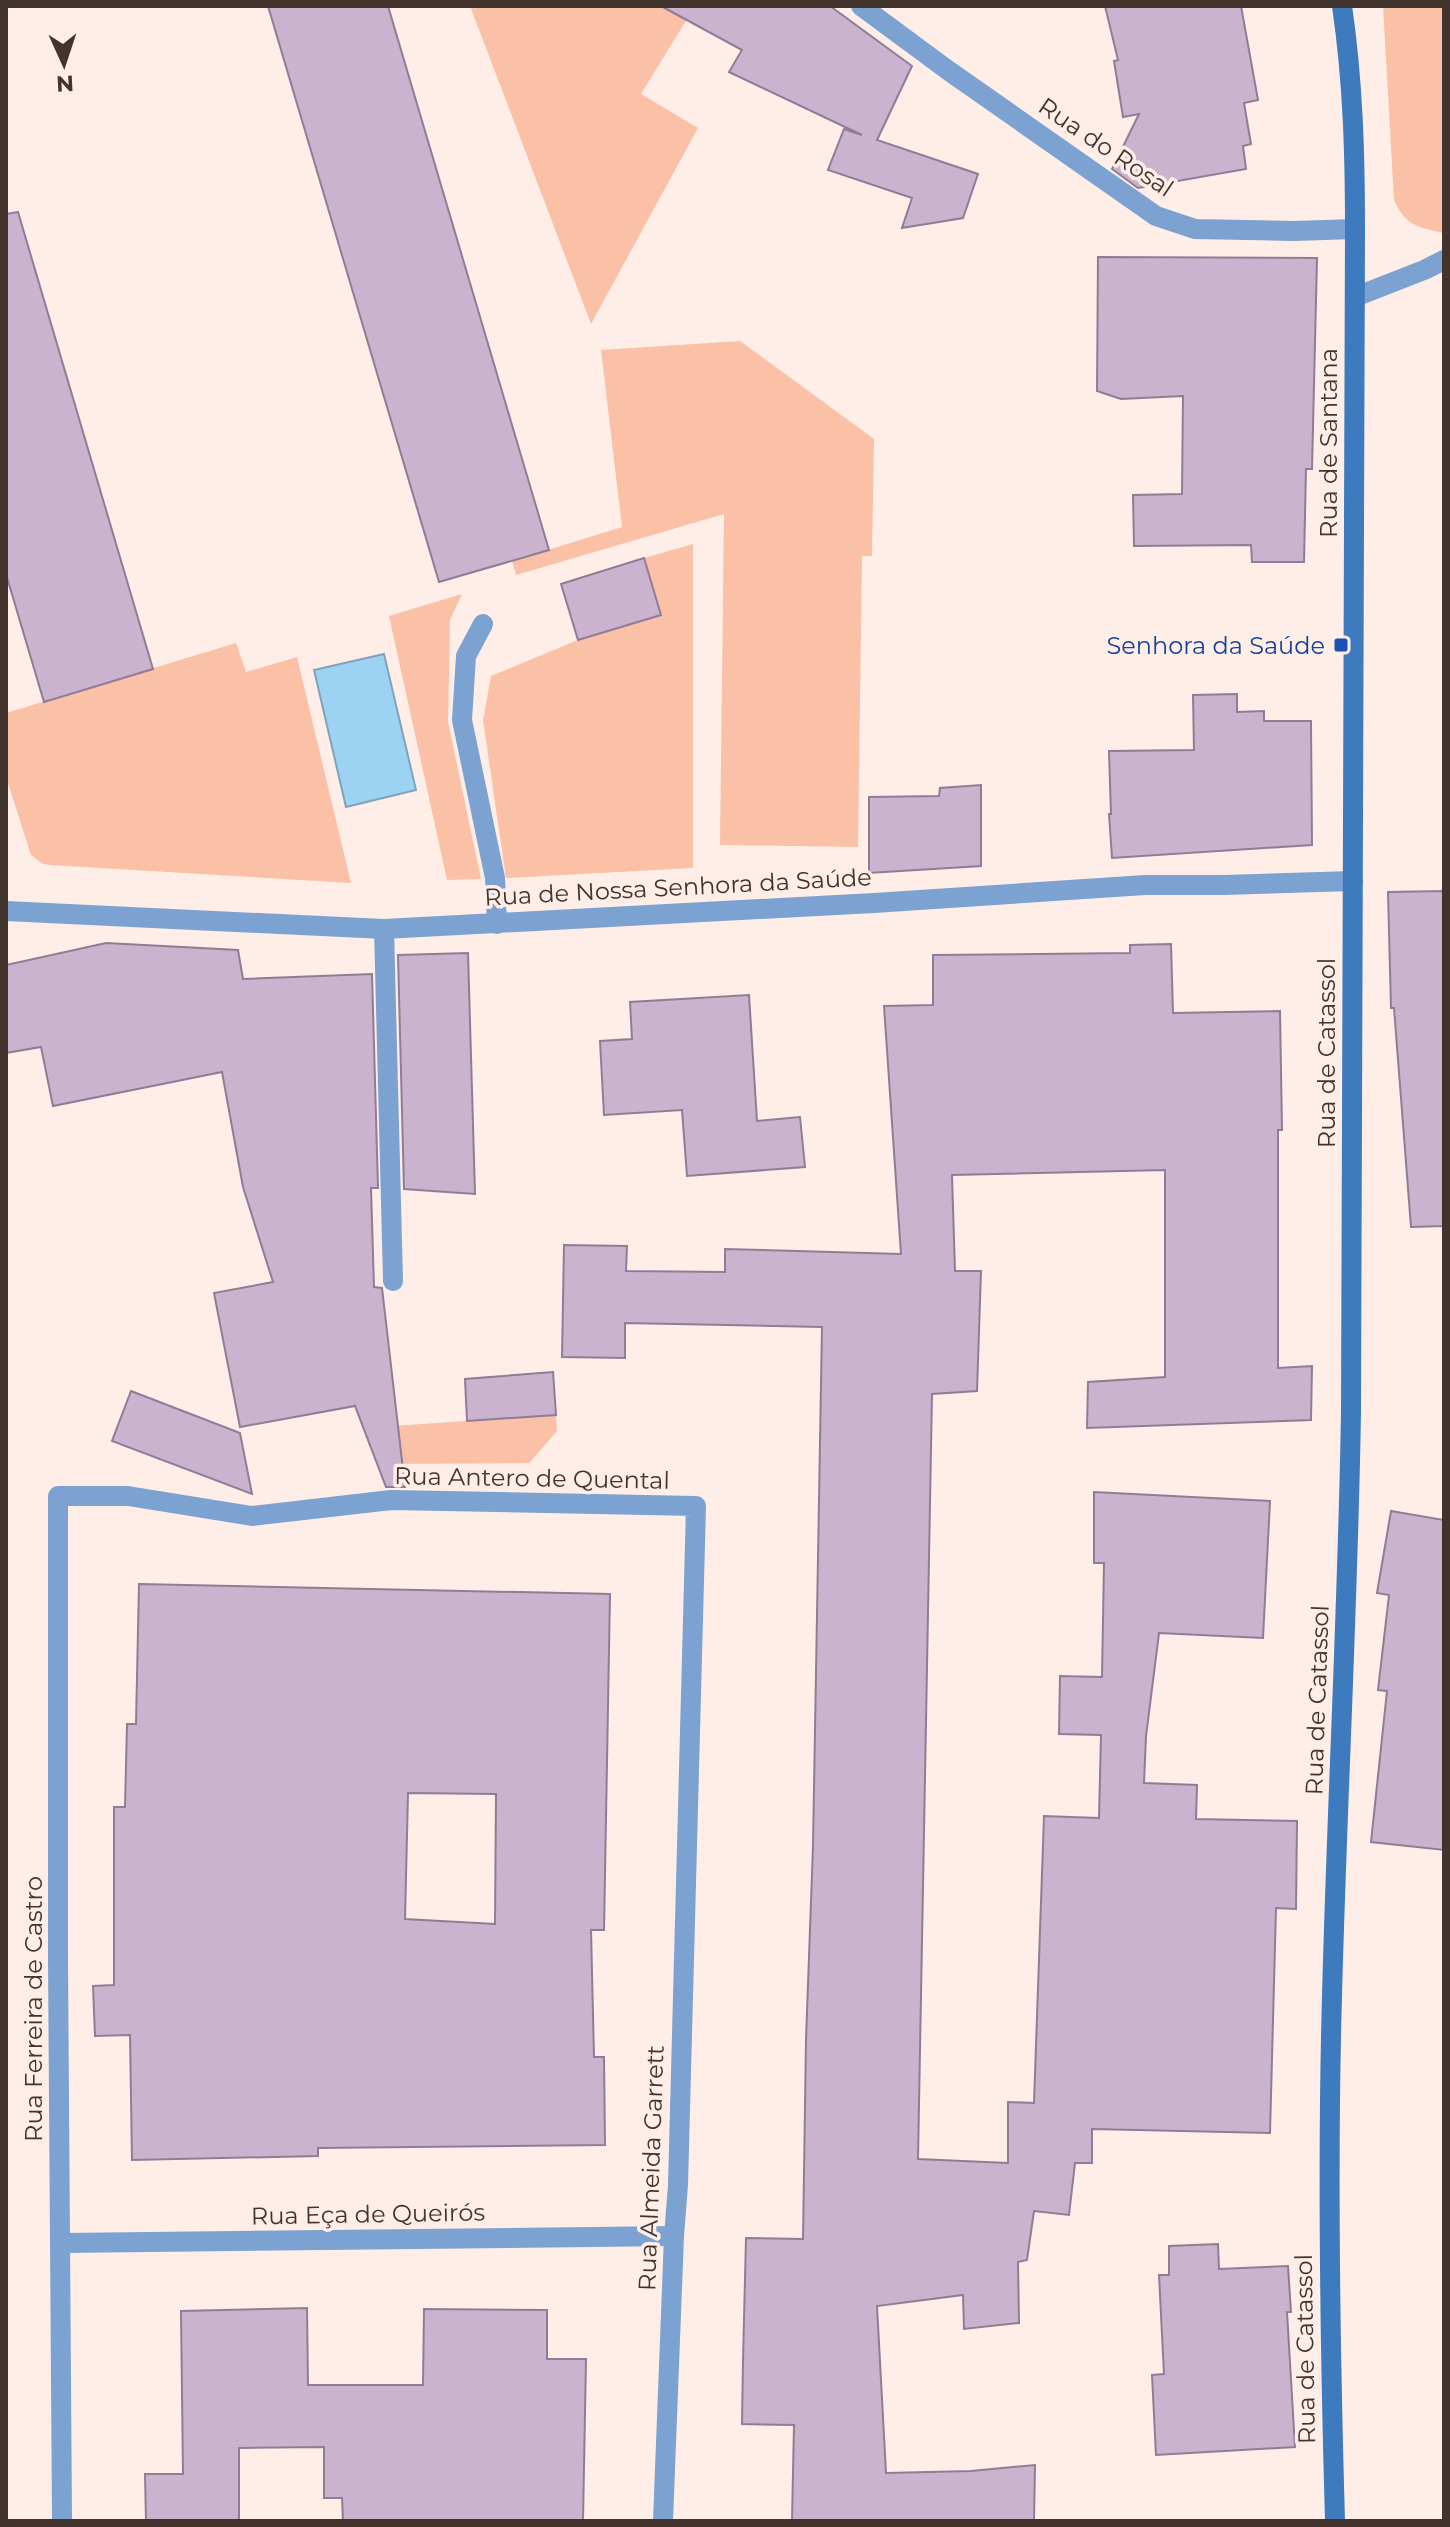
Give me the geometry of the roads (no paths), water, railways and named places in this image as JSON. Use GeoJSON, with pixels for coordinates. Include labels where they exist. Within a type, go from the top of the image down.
{"type":"FeatureCollection","features":[{"type":"Feature","properties":{"kind":"main road","name":"Rua de Santana"},"geometry":{"type":"LineString","coordinates":[[1342,6],[1355,125],[1353,881]]}},
{"type":"Feature","properties":{"kind":"main road","name":"Rua de Catassol"},"geometry":{"type":"LineString","coordinates":[[1335,2521],[1330,2374],[1329,2144],[1349,1553],[1353,881]]}},
{"type":"Feature","properties":{"kind":"street","name":"Rua do Rosal"},"geometry":{"type":"LineString","coordinates":[[861,6],[1156,216],[1195,229],[1355,229]]}},
{"type":"Feature","properties":{"kind":"street"},"geometry":{"type":"LineString","coordinates":[[1355,297],[1444,260]]}},
{"type":"Feature","properties":{"kind":"street"},"geometry":{"type":"LineString","coordinates":[[483,624],[466,656],[462,720],[495,878],[497,924]]}},
{"type":"Feature","properties":{"kind":"street","name":"Rua de Nossa Senhora da Saúde"},"geometry":{"type":"LineString","coordinates":[[6,911],[384,929],[1145,885],[1353,881]]}},
{"type":"Feature","properties":{"kind":"street"},"geometry":{"type":"LineString","coordinates":[[384,929],[393,1281]]}},
{"type":"Feature","properties":{"kind":"street","name":"Rua Antero de Quental"},"geometry":{"type":"LineString","coordinates":[[58,1496],[128,1496],[252,1516],[391,1500],[696,1506],[687,1818]]}},
{"type":"Feature","properties":{"kind":"street","name":"Rua Ferreira de Castro"},"geometry":{"type":"LineString","coordinates":[[58,1496],[62,2521]]}},
{"type":"Feature","properties":{"kind":"street","name":"Rua Almeida Garrett"},"geometry":{"type":"LineString","coordinates":[[663,2521],[678,2185],[687,1818]]}},
{"type":"Feature","properties":{"kind":"street","name":"Rua Eça de Queirós"},"geometry":{"type":"LineString","coordinates":[[62,2243],[674,2236]]}},
{"type":"Feature","properties":{"kind":"water"},"geometry":{"type":"Polygon","coordinates":[[[384,654],[416,790],[346,807],[314,670],[384,654]]]}},
{"type":"Feature","properties":{"kind":"place","name":"Senhora da Saúde"},"geometry":{"type":"Point","coordinates":[1341,645]}}]}
